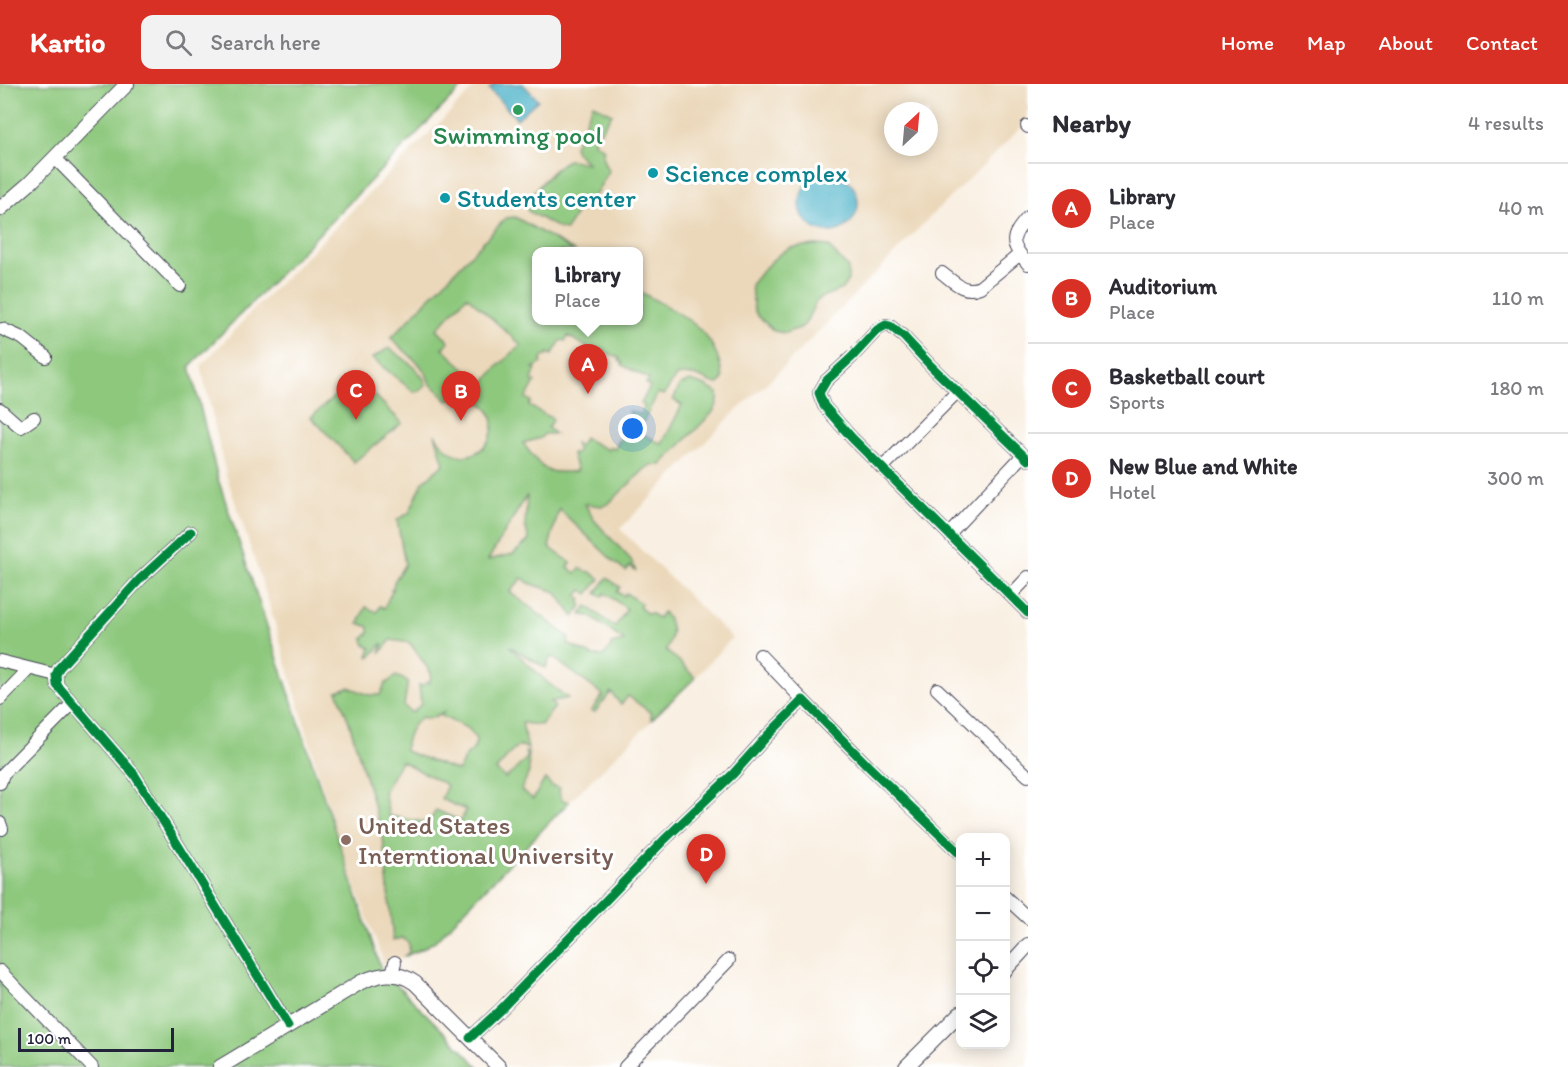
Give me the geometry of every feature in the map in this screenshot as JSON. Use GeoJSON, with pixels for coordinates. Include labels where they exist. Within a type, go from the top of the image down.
{"type":"FeatureCollection","features":[{"type":"Feature","properties":{"kind":"street"},"geometry":{"type":"LineString","coordinates":[[0,209],[30,183],[128,84]]}},
{"type":"Feature","properties":{"kind":"street"},"geometry":{"type":"LineString","coordinates":[[54,158],[180,286]]}},
{"type":"Feature","properties":{"kind":"street"},"geometry":{"type":"LineString","coordinates":[[942,273],[960,287],[973,290],[1024,259],[1013,243],[1016,233],[1028,217]]}},
{"type":"Feature","properties":{"kind":"street"},"geometry":{"type":"LineString","coordinates":[[0,342],[1,325],[46,357]]}},
{"type":"Feature","properties":{"kind":"street"},"geometry":{"type":"LineString","coordinates":[[950,534],[1026,458],[897,331],[886,325],[877,330],[826,381],[819,393],[824,406],[882,468],[1028,613]]}},
{"type":"Feature","properties":{"kind":"street"},"geometry":{"type":"LineString","coordinates":[[882,468],[957,392]]}},
{"type":"Feature","properties":{"kind":"street"},"geometry":{"type":"LineString","coordinates":[[0,409],[21,427],[34,418]]}},
{"type":"Feature","properties":{"kind":"street"},"geometry":{"type":"LineString","coordinates":[[191,532],[140,579],[58,668],[57,686],[134,774],[288,1026]]}},
{"type":"Feature","properties":{"kind":"street"},"geometry":{"type":"LineString","coordinates":[[1011,595],[1028,577]]}},
{"type":"Feature","properties":{"kind":"street"},"geometry":{"type":"LineString","coordinates":[[760,654],[868,766],[956,850]]}},
{"type":"Feature","properties":{"kind":"street"},"geometry":{"type":"LineString","coordinates":[[0,661],[56,675]]}},
{"type":"Feature","properties":{"kind":"street"},"geometry":{"type":"LineString","coordinates":[[0,699],[29,669]]}},
{"type":"Feature","properties":{"kind":"street"},"geometry":{"type":"LineString","coordinates":[[937,689],[1028,776]]}},
{"type":"Feature","properties":{"kind":"street"},"geometry":{"type":"LineString","coordinates":[[470,1038],[501,1009],[671,833],[733,774],[803,700]]}},
{"type":"Feature","properties":{"kind":"street"},"geometry":{"type":"LineString","coordinates":[[0,783],[3,774],[72,704]]}},
{"type":"Feature","properties":{"kind":"street"},"geometry":{"type":"LineString","coordinates":[[1010,902],[1028,918]]}},
{"type":"Feature","properties":{"kind":"street"},"geometry":{"type":"LineString","coordinates":[[1010,965],[1028,945]]}},
{"type":"Feature","properties":{"kind":"street"},"geometry":{"type":"LineString","coordinates":[[625,1067],[729,960]]}},
{"type":"Feature","properties":{"kind":"street"},"geometry":{"type":"LineString","coordinates":[[220,1067],[360,982],[393,968],[415,983],[499,1067]]}},
{"type":"Feature","properties":{"kind":"street"},"geometry":{"type":"LineString","coordinates":[[0,971],[92,1067]]}},
{"type":"Feature","properties":{"kind":"street"},"geometry":{"type":"LineString","coordinates":[[906,1067],[956,1017]]}},
{"type":"Feature","properties":{"kind":"shaded area"},"geometry":{"type":"Polygon","coordinates":[[[478,84],[1028,84],[1028,121],[620,529],[732,638],[435,941],[385,966],[339,842],[268,600],[226,475],[201,366],[257,306],[478,84]]]}},
{"type":"Feature","properties":{"kind":"green space"},"geometry":{"type":"Polygon","coordinates":[[[0,84],[465,84],[190,366],[218,479],[381,969],[479,1067],[0,1067],[0,84]]]}},
{"type":"Feature","properties":{"kind":"green space"},"geometry":{"type":"Polygon","coordinates":[[[593,104],[612,114],[593,142],[604,149],[604,161],[609,171],[591,202],[581,205],[566,230],[560,229],[528,211],[524,203],[552,172],[565,162],[571,160],[587,163],[576,152],[574,146],[593,104]]]}},
{"type":"Feature","properties":{"kind":"green space"},"geometry":{"type":"Polygon","coordinates":[[[515,217],[567,247],[532,247],[532,325],[643,325],[643,293],[682,315],[704,334],[713,346],[723,379],[719,384],[693,375],[676,376],[664,395],[658,393],[638,432],[662,444],[682,405],[673,400],[680,385],[690,381],[718,393],[715,409],[661,465],[651,465],[645,469],[608,504],[602,506],[585,504],[595,521],[631,560],[636,571],[630,566],[626,571],[613,561],[559,509],[549,547],[571,563],[568,567],[576,573],[580,568],[600,579],[588,594],[582,590],[577,596],[582,605],[574,617],[556,592],[529,583],[522,578],[510,592],[569,637],[568,644],[593,656],[603,656],[611,644],[624,641],[590,616],[581,615],[587,606],[615,627],[627,609],[605,593],[602,597],[596,593],[607,578],[620,587],[617,592],[624,596],[626,593],[641,604],[639,607],[648,614],[658,618],[663,612],[670,622],[672,631],[666,651],[695,678],[651,720],[651,713],[628,696],[621,705],[611,692],[595,712],[591,711],[603,695],[551,656],[546,668],[509,646],[548,683],[568,698],[550,702],[555,707],[541,725],[522,723],[528,749],[522,746],[516,747],[496,770],[505,778],[527,758],[525,752],[528,752],[529,772],[521,790],[533,799],[545,779],[552,786],[560,788],[562,800],[569,802],[435,941],[403,957],[409,952],[409,944],[403,938],[393,940],[383,837],[349,722],[337,691],[349,687],[369,695],[380,695],[385,684],[396,676],[408,681],[404,706],[412,713],[421,704],[419,685],[430,683],[431,673],[410,643],[391,640],[380,653],[383,643],[370,657],[368,656],[371,648],[365,645],[363,639],[369,633],[369,627],[359,623],[366,607],[377,612],[380,606],[384,608],[393,589],[390,590],[405,564],[397,520],[409,513],[423,482],[444,464],[435,434],[447,449],[461,455],[473,454],[484,447],[491,436],[493,424],[489,412],[474,399],[463,397],[447,401],[430,384],[419,364],[391,338],[506,218],[515,217]],[[467,296],[437,329],[449,341],[443,349],[483,385],[496,368],[521,345],[467,296]],[[568,336],[565,341],[561,340],[552,355],[548,353],[544,355],[542,363],[533,368],[536,369],[532,380],[535,382],[526,398],[531,401],[529,406],[553,419],[548,428],[555,434],[544,434],[541,438],[523,443],[544,468],[557,472],[577,471],[572,454],[578,453],[575,443],[580,446],[584,438],[608,450],[610,447],[615,449],[624,431],[629,433],[634,426],[623,420],[625,417],[629,418],[631,414],[628,411],[640,415],[645,406],[641,404],[650,386],[646,384],[649,379],[622,365],[620,358],[601,348],[599,350],[596,348],[594,351],[568,336]],[[527,495],[488,560],[513,554],[529,540],[525,525],[527,495]],[[445,711],[431,718],[422,717],[418,720],[410,732],[405,751],[458,771],[466,756],[474,748],[476,739],[469,729],[441,716],[445,711]],[[401,761],[384,792],[389,816],[429,823],[436,810],[461,821],[466,810],[441,799],[447,785],[401,761]]]}},
{"type":"Feature","properties":{"kind":"green space"},"geometry":{"type":"Polygon","coordinates":[[[828,246],[848,268],[848,280],[842,289],[816,302],[805,324],[800,328],[785,333],[774,331],[754,310],[751,285],[780,254],[794,247],[828,246]]]}},
{"type":"Feature","properties":{"kind":"green space"},"geometry":{"type":"Polygon","coordinates":[[[389,348],[420,373],[426,384],[420,391],[414,392],[372,358],[389,348]]]}},
{"type":"Feature","properties":{"kind":"green space"},"geometry":{"type":"Polygon","coordinates":[[[357,377],[402,423],[354,462],[311,417],[357,377]]]}},
{"type":"Feature","properties":{"kind":"water","name":"Swimming pool"},"geometry":{"type":"Polygon","coordinates":[[[493,84],[523,84],[538,100],[517,119],[489,89],[493,84]]]}},
{"type":"Feature","properties":{"kind":"water"},"geometry":{"type":"Polygon","coordinates":[[[823,174],[835,174],[850,182],[858,197],[858,209],[850,224],[835,232],[823,232],[808,224],[800,209],[800,197],[808,182],[823,174]]]}},
{"type":"Feature","properties":{"kind":"cycle path"},"geometry":{"type":"LineString","coordinates":[[1028,460],[904,337],[890,326],[886,325],[877,330],[826,381],[819,393],[824,406],[852,438],[1028,613]]}},
{"type":"Feature","properties":{"kind":"cycle path"},"geometry":{"type":"LineString","coordinates":[[191,532],[140,579],[59,668],[56,675],[57,685],[134,774],[288,1026]]}},
{"type":"Feature","properties":{"kind":"cycle path"},"geometry":{"type":"LineString","coordinates":[[470,1038],[501,1009],[664,840],[733,774],[803,700],[956,850]]}},
{"type":"Feature","properties":{"kind":"place","name":"Swimming pool"},"geometry":{"type":"Point","coordinates":[518,110]}},
{"type":"Feature","properties":{"kind":"place","name":"Science complex"},"geometry":{"type":"Point","coordinates":[653,173]}},
{"type":"Feature","properties":{"kind":"place","name":"Students center"},"geometry":{"type":"Point","coordinates":[445,198]}},
{"type":"Feature","properties":{"kind":"place","name":"Library"},"geometry":{"type":"Point","coordinates":[588,394]}},
{"type":"Feature","properties":{"kind":"place","name":"Basketball court"},"geometry":{"type":"Point","coordinates":[356,420]}},
{"type":"Feature","properties":{"kind":"place","name":"Auditorium"},"geometry":{"type":"Point","coordinates":[461,421]}},
{"type":"Feature","properties":{"kind":"place","name":"United States Interntional University"},"geometry":{"type":"Point","coordinates":[346,840]}},
{"type":"Feature","properties":{"kind":"place","name":"New Blue and White"},"geometry":{"type":"Point","coordinates":[706,884]}}]}
